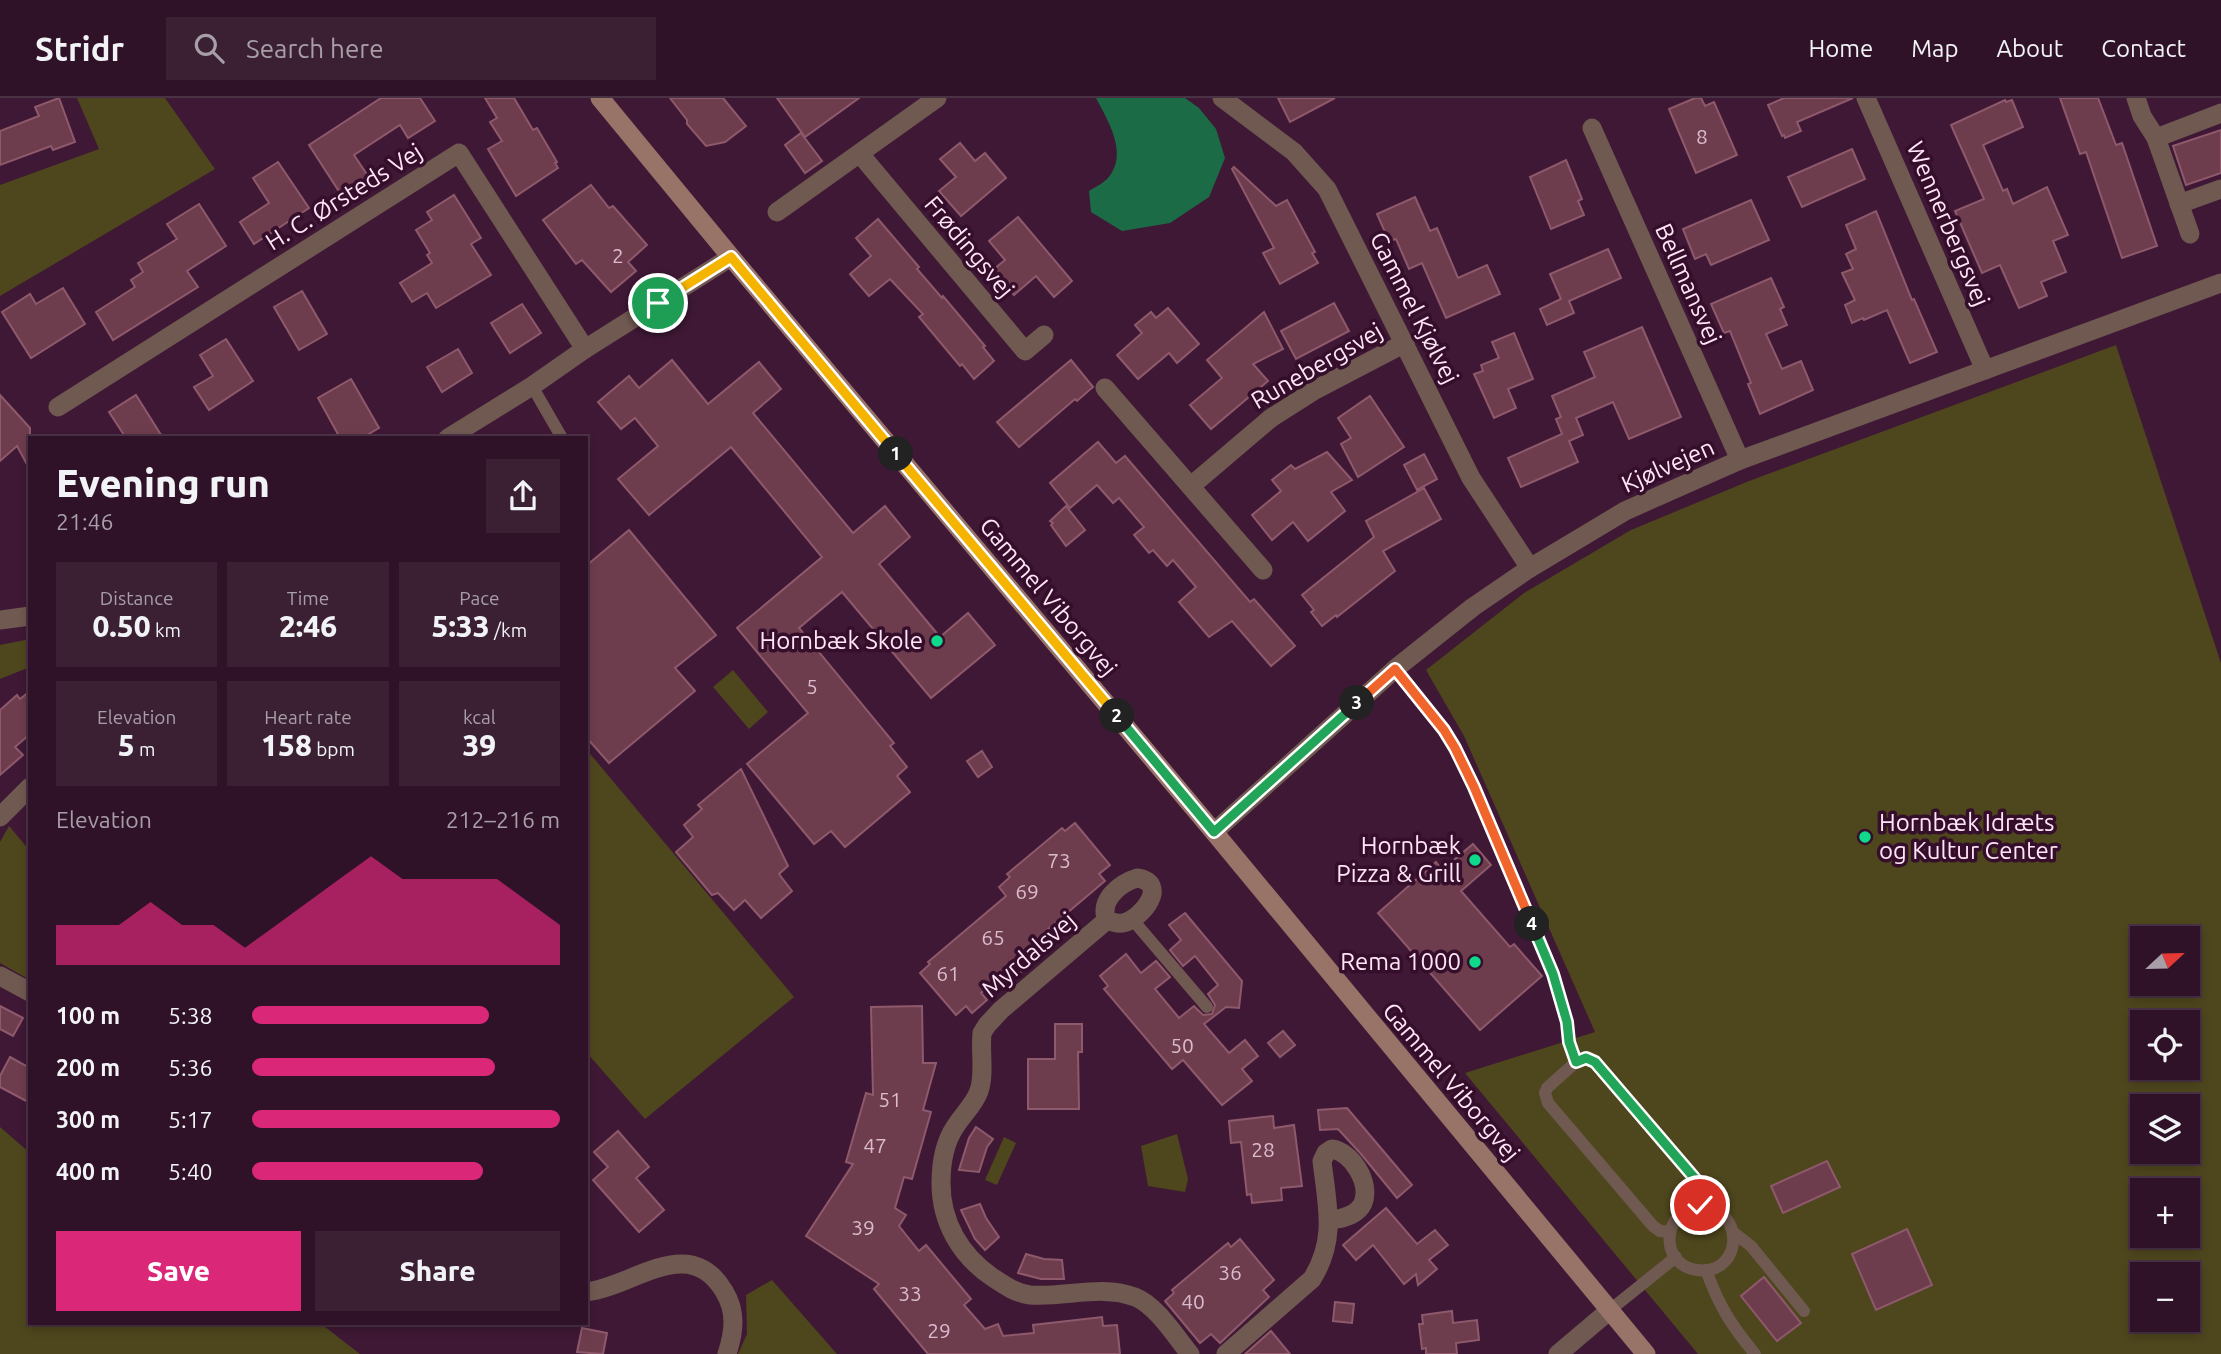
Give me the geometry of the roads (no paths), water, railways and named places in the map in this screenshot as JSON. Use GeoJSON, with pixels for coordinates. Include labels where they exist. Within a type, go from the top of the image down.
{"type":"FeatureCollection","features":[{"type":"Feature","properties":{"kind":"main road","name":"Gammel Viborgvej"},"geometry":{"type":"LineString","coordinates":[[600,98],[1646,1354]]}},
{"type":"Feature","properties":{"kind":"street"},"geometry":{"type":"LineString","coordinates":[[777,212],[937,98]]}},
{"type":"Feature","properties":{"kind":"street","name":"Gammel Kjølvej"},"geometry":{"type":"LineString","coordinates":[[1222,98],[1294,152],[1327,189],[1471,478],[1530,568]]}},
{"type":"Feature","properties":{"kind":"street","name":"Wennerbergsvej"},"geometry":{"type":"LineString","coordinates":[[1866,98],[1985,370]]}},
{"type":"Feature","properties":{"kind":"street"},"geometry":{"type":"LineString","coordinates":[[2136,98],[2142,116],[2156,138],[2190,234]]}},
{"type":"Feature","properties":{"kind":"street"},"geometry":{"type":"LineString","coordinates":[[2156,138],[2221,113]]}},
{"type":"Feature","properties":{"kind":"street","name":"Bellmansvej"},"geometry":{"type":"LineString","coordinates":[[1592,128],[1740,460]]}},
{"type":"Feature","properties":{"kind":"street","name":"H. C. Ørsteds Vej"},"geometry":{"type":"LineString","coordinates":[[58,407],[459,153],[585,349]]}},
{"type":"Feature","properties":{"kind":"street","name":"Frødingsvej"},"geometry":{"type":"LineString","coordinates":[[860,154],[1025,351],[1044,335]]}},
{"type":"Feature","properties":{"kind":"street"},"geometry":{"type":"LineString","coordinates":[[2179,204],[2221,189]]}},
{"type":"Feature","properties":{"kind":"street"},"geometry":{"type":"LineString","coordinates":[[468,432],[585,349],[731,257]]}},
{"type":"Feature","properties":{"kind":"street","name":"Kjølvejen"},"geometry":{"type":"LineString","coordinates":[[1214,832],[1395,669],[1473,607],[1530,568],[1625,511],[1740,460],[2221,283]]}},
{"type":"Feature","properties":{"kind":"street","name":"Runebergsvej"},"geometry":{"type":"LineString","coordinates":[[1192,486],[1271,418],[1315,390],[1405,343]]}},
{"type":"Feature","properties":{"kind":"street"},"geometry":{"type":"LineString","coordinates":[[1105,388],[1263,570]]}},
{"type":"Feature","properties":{"kind":"street"},"geometry":{"type":"LineString","coordinates":[[0,620],[28,616]]}},
{"type":"Feature","properties":{"kind":"street"},"geometry":{"type":"LineString","coordinates":[[0,817],[28,789]]}},
{"type":"Feature","properties":{"kind":"street","name":"Myrdalsvej"},"geometry":{"type":"LineString","coordinates":[[1137,878],[1146,880],[1152,889],[1149,904],[1123,923],[1107,920],[1103,913],[1104,905],[1110,897],[1130,881],[1137,878]]}},
{"type":"Feature","properties":{"kind":"street","name":"Myrdalsvej"},"geometry":{"type":"LineString","coordinates":[[1107,920],[1001,1010],[982,1033],[980,1090],[975,1101],[955,1126],[948,1142],[942,1183],[944,1208],[948,1224],[970,1260],[1005,1286],[1031,1295],[1112,1292],[1137,1297],[1151,1308],[1190,1354]]}},
{"type":"Feature","properties":{"kind":"street"},"geometry":{"type":"LineString","coordinates":[[0,976],[28,991]]}},
{"type":"Feature","properties":{"kind":"street"},"geometry":{"type":"LineString","coordinates":[[1226,1354],[1312,1279],[1324,1258],[1329,1220]]}},
{"type":"Feature","properties":{"kind":"street"},"geometry":{"type":"LineString","coordinates":[[588,1292],[604,1289],[665,1266],[698,1266],[721,1285],[731,1304],[734,1330],[727,1354]]}},
{"type":"Feature","properties":{"kind":"street"},"geometry":{"type":"LineString","coordinates":[[1558,1354],[1610,1310]]}},
{"type":"Feature","properties":{"kind":"lane"},"geometry":{"type":"LineString","coordinates":[[532,386],[561,436]]}},
{"type":"Feature","properties":{"kind":"lane"},"geometry":{"type":"LineString","coordinates":[[1395,669],[1444,730],[1468,776],[1553,974],[1576,1062]]}},
{"type":"Feature","properties":{"kind":"lane"},"geometry":{"type":"LineString","coordinates":[[1132,919],[1207,1007]]}},
{"type":"Feature","properties":{"kind":"lane"},"geometry":{"type":"LineString","coordinates":[[1670,1232],[1660,1231],[1653,1226],[1548,1103],[1545,1093],[1547,1088],[1576,1062],[1586,1058],[1595,1062],[1697,1181],[1709,1206]]}},
{"type":"Feature","properties":{"kind":"lane"},"geometry":{"type":"LineString","coordinates":[[1700,1205],[1709,1206],[1726,1216],[1734,1233],[1734,1244],[1724,1262],[1706,1270],[1689,1268],[1671,1250],[1672,1224],[1684,1211],[1700,1205]]}},
{"type":"Feature","properties":{"kind":"lane"},"geometry":{"type":"LineString","coordinates":[[1734,1233],[1751,1246],[1804,1311]]}},
{"type":"Feature","properties":{"kind":"lane"},"geometry":{"type":"LineString","coordinates":[[1610,1310],[1676,1257]]}},
{"type":"Feature","properties":{"kind":"lane"},"geometry":{"type":"LineString","coordinates":[[1706,1270],[1724,1313],[1755,1354]]}},
{"type":"Feature","properties":{"kind":"place","name":"Hornbæk Skole"},"geometry":{"type":"Point","coordinates":[937,641]}},
{"type":"Feature","properties":{"kind":"place","name":"Hornbæk Idræts og Kultur Center"},"geometry":{"type":"Point","coordinates":[1865,837]}},
{"type":"Feature","properties":{"kind":"place","name":"Hornbæk Pizza & Grill"},"geometry":{"type":"Point","coordinates":[1475,860]}},
{"type":"Feature","properties":{"kind":"place","name":"Rema 1000"},"geometry":{"type":"Point","coordinates":[1475,962]}}]}
